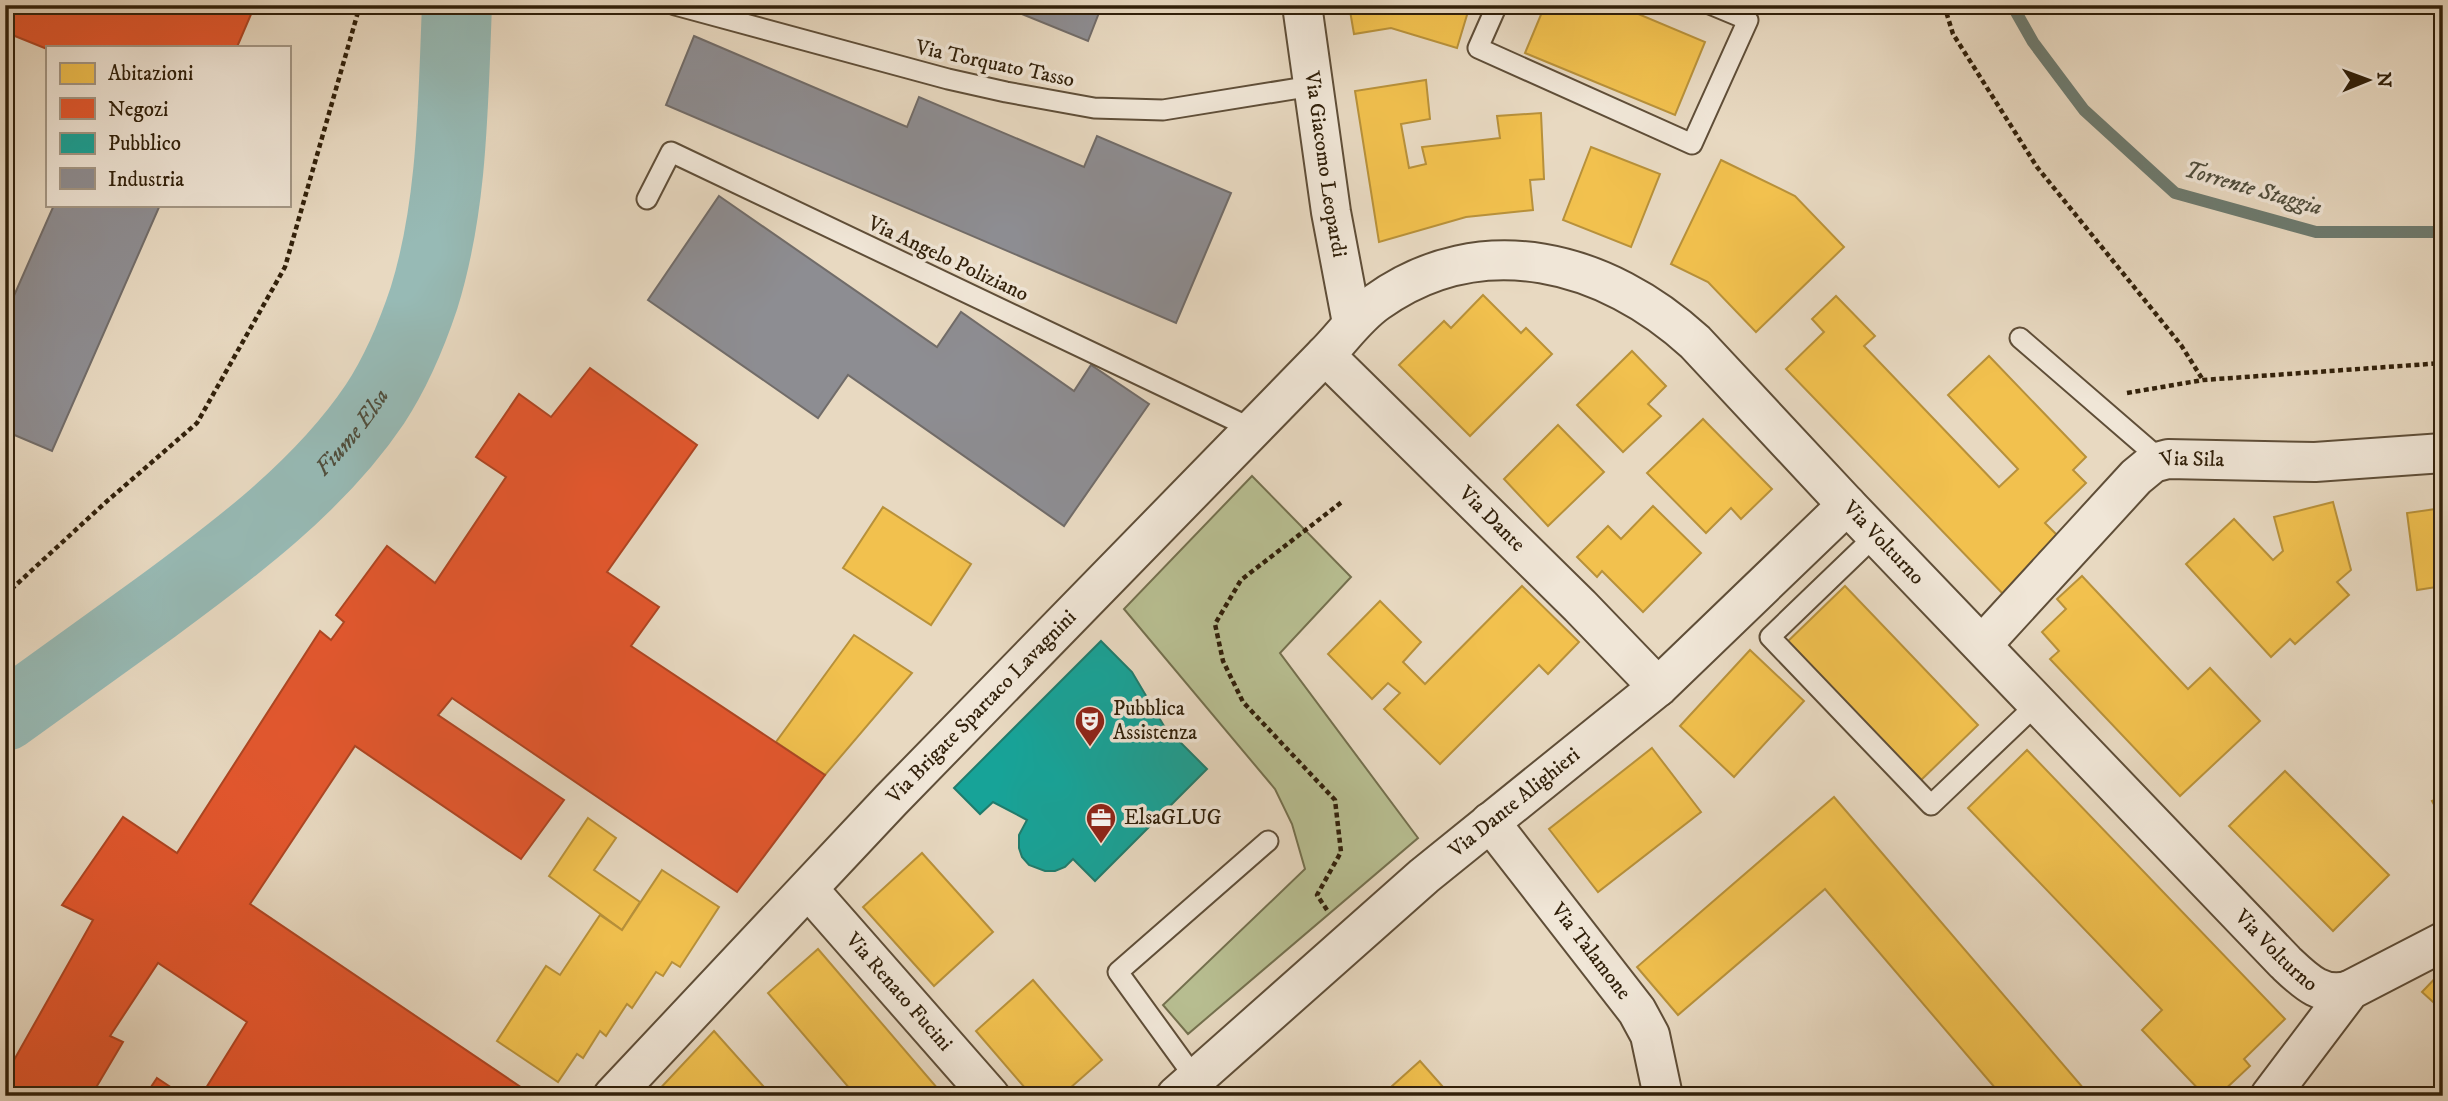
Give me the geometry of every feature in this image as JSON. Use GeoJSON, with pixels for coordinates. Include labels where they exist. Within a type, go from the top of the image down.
{"type":"FeatureCollection","features":[{"type":"Feature","properties":{"kind":"street","name":"Via Giacomo Leopardi"},"geometry":{"type":"LineString","coordinates":[[1302,5],[1331,212],[1352,323]]}},
{"type":"Feature","properties":{"kind":"street","name":"Via Volturno"},"geometry":{"type":"LineString","coordinates":[[1352,323],[1376,303],[1433,273],[1488,261],[1517,261],[1564,267],[1595,277],[1637,297],[1683,331],[2293,969],[2323,991],[2335,994],[2350,990]]}},
{"type":"Feature","properties":{"kind":"street","name":"Via Brigate Spartaco Lavagnini"},"geometry":{"type":"LineString","coordinates":[[613,1096],[891,800],[1325,355],[1352,323]]}},
{"type":"Feature","properties":{"kind":"street","name":"Via Dante"},"geometry":{"type":"LineString","coordinates":[[1325,355],[1580,606],[1658,687]]}},
{"type":"Feature","properties":{"kind":"street","name":"Via Sila"},"geometry":{"type":"LineString","coordinates":[[1982,645],[2136,477],[2161,460],[2315,462],[2443,453]]}},
{"type":"Feature","properties":{"kind":"street","name":"Via Dante Alighieri"},"geometry":{"type":"LineString","coordinates":[[1186,1087],[1348,942],[1490,822],[1658,687],[1847,505]]}},
{"type":"Feature","properties":{"kind":"street","name":"Via Talamone"},"geometry":{"type":"LineString","coordinates":[[1490,822],[1637,1012],[1650,1035],[1663,1096]]}},
{"type":"Feature","properties":{"kind":"street","name":"Via Renato Fucini"},"geometry":{"type":"LineString","coordinates":[[809,890],[990,1096]]}},
{"type":"Feature","properties":{"kind":"street"},"geometry":{"type":"LineString","coordinates":[[2270,1096],[2350,990],[2443,942]]}},
{"type":"Feature","properties":{"kind":"lane","name":"Via Torquato Tasso"},"geometry":{"type":"LineString","coordinates":[[675,5],[948,79],[1094,108],[1163,110],[1312,86]]}},
{"type":"Feature","properties":{"kind":"lane"},"geometry":{"type":"LineString","coordinates":[[1497,5],[1478,48],[1692,144],[1748,20],[1713,5]]}},
{"type":"Feature","properties":{"kind":"lane","name":"Via Angelo Poliziano"},"geometry":{"type":"LineString","coordinates":[[647,199],[671,152],[1253,429]]}},
{"type":"Feature","properties":{"kind":"lane"},"geometry":{"type":"LineString","coordinates":[[2020,338],[2161,460]]}},
{"type":"Feature","properties":{"kind":"lane"},"geometry":{"type":"LineString","coordinates":[[1876,535],[1770,637],[1931,806],[2038,703]]}},
{"type":"Feature","properties":{"kind":"lane"},"geometry":{"type":"LineString","coordinates":[[1186,1087],[1118,972],[1268,841]]}},
{"type":"Feature","properties":{"kind":"path"},"geometry":{"type":"LineString","coordinates":[[5,595],[197,423],[285,267],[360,5]]}},
{"type":"Feature","properties":{"kind":"path"},"geometry":{"type":"LineString","coordinates":[[1944,5],[1953,34],[2037,167],[2180,345],[2203,380]]}},
{"type":"Feature","properties":{"kind":"path"},"geometry":{"type":"LineString","coordinates":[[2091,399],[2203,380],[2443,363]]}},
{"type":"Feature","properties":{"kind":"path"},"geometry":{"type":"LineString","coordinates":[[1343,502],[1241,580],[1215,624],[1223,661],[1243,702],[1335,800],[1341,852],[1317,895],[1348,942]]}},
{"type":"Feature","properties":{"kind":"green space"},"geometry":{"type":"Polygon","coordinates":[[[1252,476],[1351,577],[1280,653],[1418,838],[1188,1034],[1163,1005],[1305,869],[1292,824],[1275,789],[1124,609],[1252,476]]]}},
{"type":"Feature","properties":{"kind":"building: Abitazioni"},"geometry":{"type":"Polygon","coordinates":[[[1349,5],[1470,5],[1457,48],[1391,28],[1354,34],[1349,5]]]}},
{"type":"Feature","properties":{"kind":"building: Abitazioni"},"geometry":{"type":"Polygon","coordinates":[[[1545,5],[1617,5],[1705,42],[1675,115],[1525,53],[1545,5]]]}},
{"type":"Feature","properties":{"kind":"building: Abitazioni"},"geometry":{"type":"Polygon","coordinates":[[[1426,80],[1430,119],[1401,124],[1409,168],[1426,164],[1422,147],[1500,138],[1497,116],[1541,113],[1544,179],[1530,180],[1533,210],[1466,217],[1379,242],[1355,91],[1426,80]]]}},
{"type":"Feature","properties":{"kind":"building: Abitazioni"},"geometry":{"type":"Polygon","coordinates":[[[1591,147],[1660,174],[1631,247],[1563,220],[1591,147]]]}},
{"type":"Feature","properties":{"kind":"building: Abitazioni"},"geometry":{"type":"Polygon","coordinates":[[[1721,160],[1795,196],[1844,247],[1756,332],[1708,282],[1671,264],[1721,160]]]}},
{"type":"Feature","properties":{"kind":"building: Abitazioni"},"geometry":{"type":"Polygon","coordinates":[[[1483,295],[1521,333],[1526,328],[1552,354],[1470,436],[1399,365],[1444,321],[1451,328],[1483,295]]]}},
{"type":"Feature","properties":{"kind":"building: Abitazioni"},"geometry":{"type":"Polygon","coordinates":[[[1836,296],[1875,336],[1864,346],[1999,487],[2018,469],[1948,395],[1989,356],[2086,457],[2073,470],[2086,483],[2045,523],[2057,535],[2039,553],[2044,558],[2005,596],[1786,369],[1824,332],[1812,319],[1836,296]]]}},
{"type":"Feature","properties":{"kind":"building: Abitazioni"},"geometry":{"type":"Polygon","coordinates":[[[1632,351],[1666,386],[1648,404],[1661,416],[1623,452],[1577,405],[1632,351]]]}},
{"type":"Feature","properties":{"kind":"building: Abitazioni"},"geometry":{"type":"Polygon","coordinates":[[[1703,419],[1772,489],[1741,519],[1731,508],[1706,533],[1647,473],[1703,419]]]}},
{"type":"Feature","properties":{"kind":"building: Abitazioni"},"geometry":{"type":"Polygon","coordinates":[[[1558,425],[1604,472],[1548,526],[1504,479],[1558,425]]]}},
{"type":"Feature","properties":{"kind":"building: Abitazioni"},"geometry":{"type":"Polygon","coordinates":[[[2333,502],[2351,570],[2337,582],[2349,595],[2295,644],[2290,639],[2271,657],[2186,564],[2234,519],[2273,560],[2283,551],[2274,517],[2333,502]]]}},
{"type":"Feature","properties":{"kind":"building: Abitazioni"},"geometry":{"type":"Polygon","coordinates":[[[1653,506],[1701,553],[1643,612],[1602,571],[1597,577],[1577,557],[1608,526],[1621,539],[1653,506]]]}},
{"type":"Feature","properties":{"kind":"building: Abitazioni"},"geometry":{"type":"Polygon","coordinates":[[[883,507],[971,564],[931,625],[843,568],[883,507]]]}},
{"type":"Feature","properties":{"kind":"building: Abitazioni"},"geometry":{"type":"Polygon","coordinates":[[[2443,508],[2443,586],[2417,590],[2407,513],[2443,508]]]}},
{"type":"Feature","properties":{"kind":"building: Abitazioni"},"geometry":{"type":"Polygon","coordinates":[[[2082,576],[2188,689],[2210,668],[2260,721],[2180,796],[2050,659],[2059,651],[2042,632],[2066,609],[2057,599],[2082,576]]]}},
{"type":"Feature","properties":{"kind":"building: Abitazioni"},"geometry":{"type":"Polygon","coordinates":[[[1522,586],[1579,642],[1548,674],[1539,665],[1440,764],[1384,709],[1400,693],[1388,683],[1372,699],[1328,654],[1380,601],[1421,642],[1403,662],[1425,684],[1522,586]]]}},
{"type":"Feature","properties":{"kind":"building: Abitazioni"},"geometry":{"type":"Polygon","coordinates":[[[1845,586],[1978,725],[1918,783],[1784,645],[1845,586]]]}},
{"type":"Feature","properties":{"kind":"building: Abitazioni"},"geometry":{"type":"Polygon","coordinates":[[[854,635],[912,673],[825,775],[776,742],[854,635]]]}},
{"type":"Feature","properties":{"kind":"building: Abitazioni"},"geometry":{"type":"Polygon","coordinates":[[[1750,650],[1804,701],[1734,777],[1680,726],[1750,650]]]}},
{"type":"Feature","properties":{"kind":"building: Abitazioni"},"geometry":{"type":"Polygon","coordinates":[[[1652,748],[1701,812],[1598,892],[1549,829],[1652,748]]]}},
{"type":"Feature","properties":{"kind":"building: Abitazioni"},"geometry":{"type":"Polygon","coordinates":[[[2027,750],[2285,1019],[2244,1059],[2250,1066],[2218,1096],[2205,1096],[2142,1030],[2162,1010],[1968,808],[2027,750]]]}},
{"type":"Feature","properties":{"kind":"building: Abitazioni"},"geometry":{"type":"Polygon","coordinates":[[[2285,771],[2389,875],[2333,931],[2229,826],[2285,771]]]}},
{"type":"Feature","properties":{"kind":"building: Abitazioni"},"geometry":{"type":"Polygon","coordinates":[[[2443,796],[2443,821],[2432,801],[2443,796]]]}},
{"type":"Feature","properties":{"kind":"building: Abitazioni"},"geometry":{"type":"Polygon","coordinates":[[[1834,797],[2090,1096],[2002,1096],[1825,889],[1678,1015],[1637,967],[1834,797]]]}},
{"type":"Feature","properties":{"kind":"building: Abitazioni"},"geometry":{"type":"Polygon","coordinates":[[[588,818],[616,838],[594,870],[640,902],[622,930],[549,876],[588,818]]]}},
{"type":"Feature","properties":{"kind":"building: Abitazioni"},"geometry":{"type":"Polygon","coordinates":[[[922,853],[993,932],[934,986],[863,907],[922,853]]]}},
{"type":"Feature","properties":{"kind":"building: Abitazioni"},"geometry":{"type":"Polygon","coordinates":[[[662,870],[719,907],[680,967],[672,962],[663,976],[656,972],[632,1008],[627,1004],[606,1036],[600,1031],[583,1058],[577,1054],[558,1082],[497,1041],[546,966],[560,975],[600,915],[622,930],[662,870]]]}},
{"type":"Feature","properties":{"kind":"building: Abitazioni"},"geometry":{"type":"Polygon","coordinates":[[[818,949],[944,1096],[856,1096],[768,993],[818,949]]]}},
{"type":"Feature","properties":{"kind":"building: Abitazioni"},"geometry":{"type":"Polygon","coordinates":[[[2443,970],[2443,1011],[2422,992],[2443,970]]]}},
{"type":"Feature","properties":{"kind":"building: Abitazioni"},"geometry":{"type":"Polygon","coordinates":[[[1033,980],[1102,1060],[1061,1096],[1032,1096],[976,1031],[1033,980]]]}},
{"type":"Feature","properties":{"kind":"building: Abitazioni"},"geometry":{"type":"Polygon","coordinates":[[[714,1031],[772,1096],[653,1096],[714,1031]]]}},
{"type":"Feature","properties":{"kind":"building: Abitazioni"},"geometry":{"type":"Polygon","coordinates":[[[1420,1061],[1451,1096],[1381,1096],[1420,1061]]]}},
{"type":"Feature","properties":{"kind":"building: Negozi"},"geometry":{"type":"Polygon","coordinates":[[[7,5],[255,5],[237,46],[46,46],[46,49],[5,32],[7,5]]]}},
{"type":"Feature","properties":{"kind":"building: Negozi"},"geometry":{"type":"Polygon","coordinates":[[[590,368],[697,445],[607,572],[659,607],[631,646],[825,775],[737,892],[452,698],[438,715],[564,800],[521,859],[355,746],[250,904],[534,1096],[201,1096],[247,1022],[158,963],[110,1036],[123,1042],[91,1096],[13,1096],[5,1092],[5,1076],[93,920],[62,905],[123,817],[177,853],[320,631],[331,640],[344,622],[336,615],[387,546],[435,583],[506,477],[476,457],[519,394],[551,417],[590,368]]]}},
{"type":"Feature","properties":{"kind":"building: Negozi"},"geometry":{"type":"Polygon","coordinates":[[[157,1078],[184,1096],[145,1096],[157,1078]]]}},
{"type":"Feature","properties":{"kind":"building: Pubblico","name":"Pubblica Assistenza"},"geometry":{"type":"Polygon","coordinates":[[[1101,641],[1132,672],[1164,726],[1207,769],[1095,881],[1073,859],[1065,867],[1055,871],[1045,871],[1029,865],[1019,848],[1019,835],[1027,820],[993,802],[980,814],[954,788],[1101,641]]]}},
{"type":"Feature","properties":{"kind":"building: Industria"},"geometry":{"type":"Polygon","coordinates":[[[1000,5],[1102,5],[1088,41],[1000,5]]]}},
{"type":"Feature","properties":{"kind":"building: Industria"},"geometry":{"type":"Polygon","coordinates":[[[694,36],[907,127],[919,97],[1084,167],[1097,136],[1231,193],[1176,323],[666,105],[694,36]]]}},
{"type":"Feature","properties":{"kind":"building: Industria"},"geometry":{"type":"Polygon","coordinates":[[[719,196],[937,347],[961,312],[1074,391],[1091,365],[1149,404],[1064,526],[848,375],[818,418],[648,300],[719,196]]]}},
{"type":"Feature","properties":{"kind":"building: Industria"},"geometry":{"type":"Polygon","coordinates":[[[54,206],[160,206],[52,451],[5,431],[5,316],[54,206]]]}},
{"type":"Feature","properties":{"kind":"waterway","name":"Fiume Elsa"},"geometry":{"type":"LineString","coordinates":[[5,716],[245,540],[329,462],[375,404],[409,339],[434,263],[450,153],[457,5]]}},
{"type":"Feature","properties":{"kind":"waterway","name":"Torrente Staggia"},"geometry":{"type":"LineString","coordinates":[[2012,5],[2033,42],[2084,110],[2175,193],[2316,232],[2443,232]]}},
{"type":"Feature","properties":{"kind":"place","name":"Pubblica Assistenza"},"geometry":{"type":"Point","coordinates":[1090,748]}},
{"type":"Feature","properties":{"kind":"place","name":"ElsaGLUG"},"geometry":{"type":"Point","coordinates":[1101,845]}}]}
